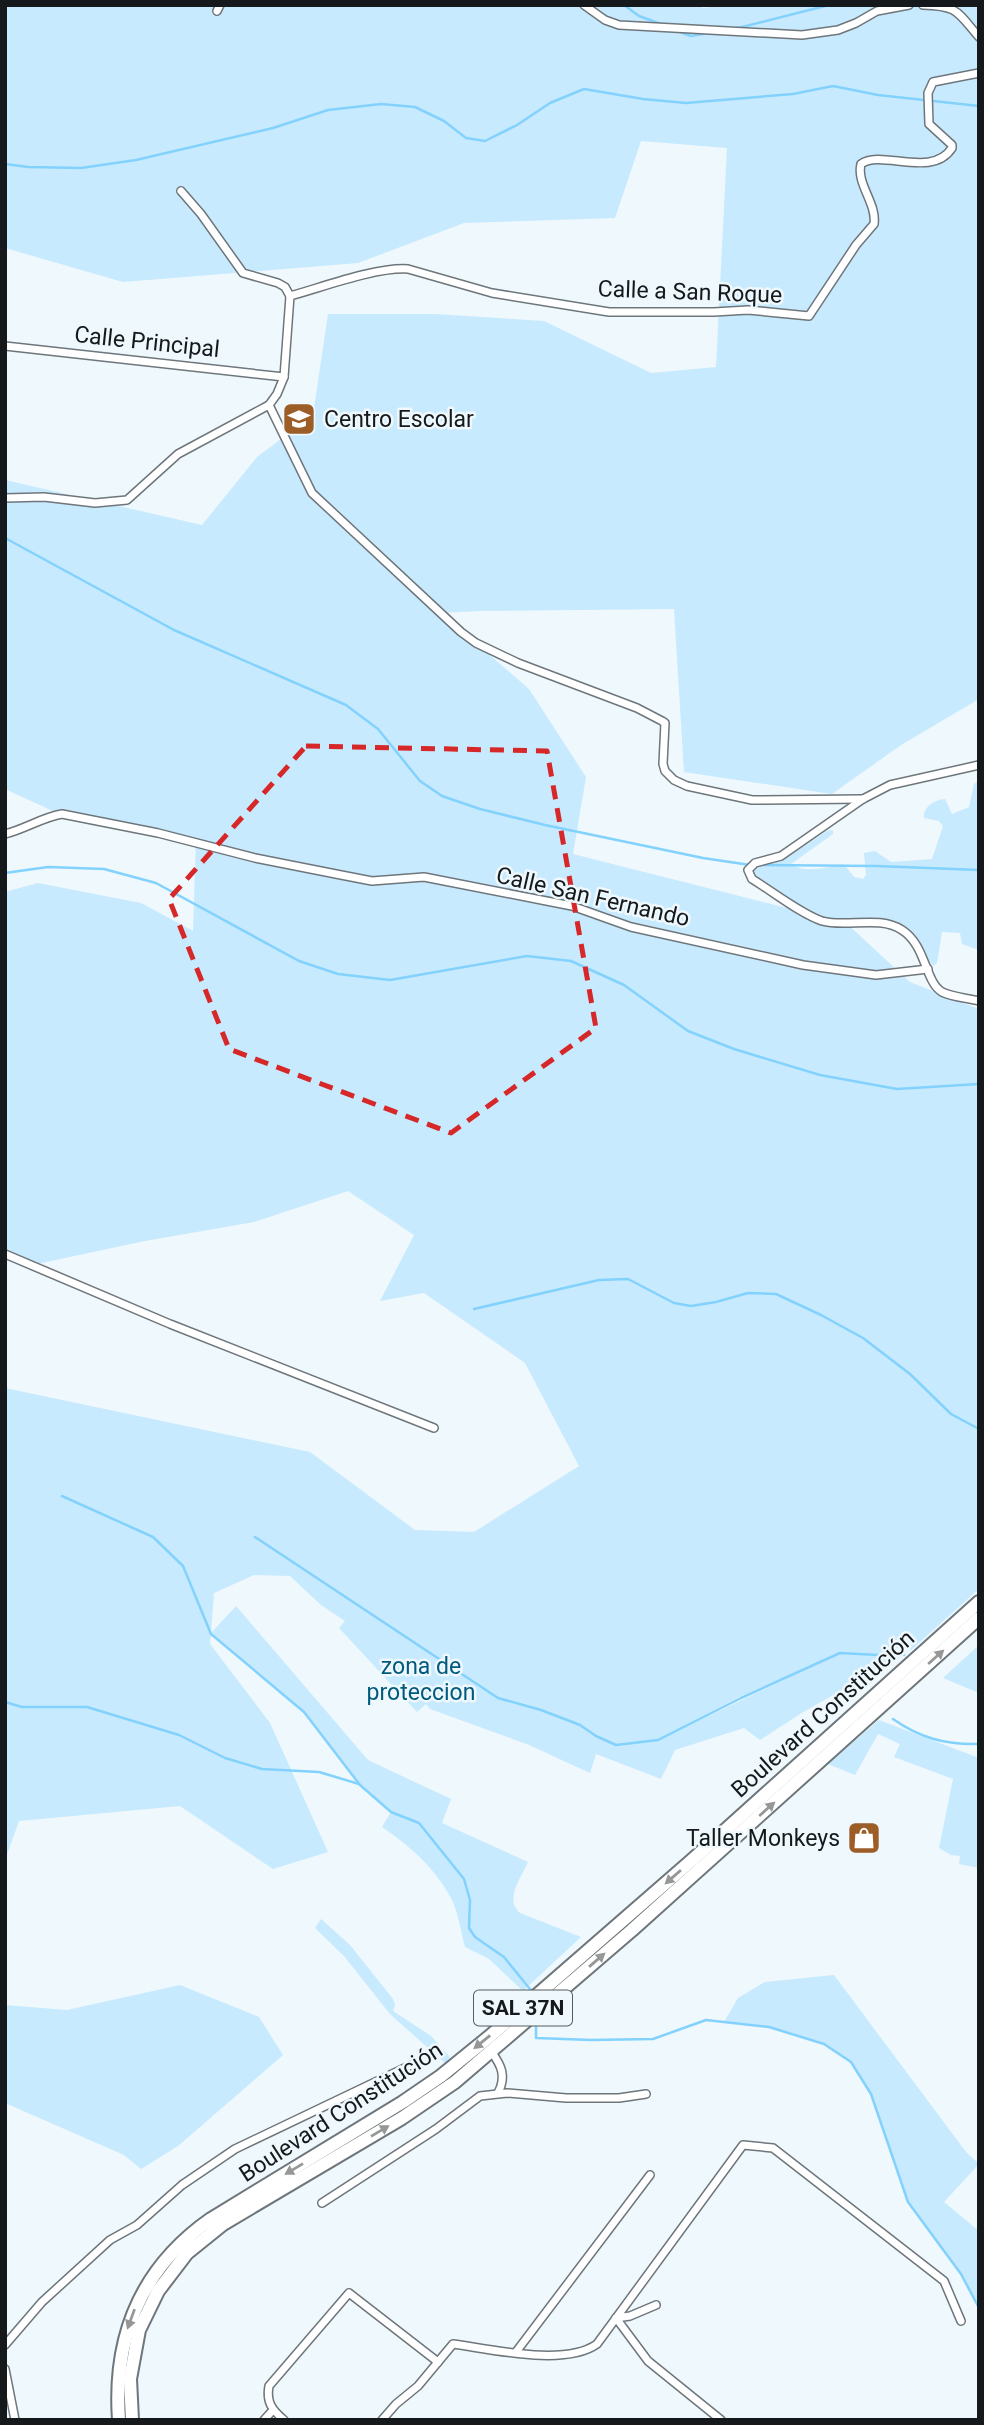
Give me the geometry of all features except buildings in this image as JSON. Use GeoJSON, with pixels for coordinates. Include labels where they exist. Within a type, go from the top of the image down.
{"type":"FeatureCollection","features":[{"type":"Feature","properties":{"kind":"highway","name":"Boulevard Constitución"},"geometry":{"type":"LineString","coordinates":[[120,2420],[118,2374],[129,2322],[146,2286],[176,2247],[211,2219],[403,2102],[451,2068],[691,1861],[979,1602]]}},
{"type":"Feature","properties":{"kind":"highway","name":"Boulevard Constitución"},"geometry":{"type":"LineString","coordinates":[[132,2420],[130,2379],[139,2330],[158,2291],[187,2253],[223,2224],[402,2118],[455,2082],[652,1912],[979,1618]]}},
{"type":"Feature","properties":{"kind":"street"},"geometry":{"type":"LineString","coordinates":[[583,5],[605,20],[619,25],[793,35],[822,34],[838,30],[882,9],[909,5]]}},
{"type":"Feature","properties":{"kind":"street"},"geometry":{"type":"LineString","coordinates":[[923,5],[953,9],[964,16],[979,37]]}},
{"type":"Feature","properties":{"kind":"street","name":"Calle a San Roque"},"geometry":{"type":"LineString","coordinates":[[290,296],[402,269],[492,293],[609,312],[748,310],[808,317],[856,245],[874,224],[874,209],[861,175],[861,164],[873,159],[915,163],[940,159],[948,154],[951,145],[929,124],[929,89],[933,82],[979,73]]}},
{"type":"Feature","properties":{"kind":"street"},"geometry":{"type":"LineString","coordinates":[[5,498],[44,497],[95,503],[127,500],[178,454],[268,405],[277,394],[284,377],[290,296],[285,287],[278,283],[243,273],[181,191]]}},
{"type":"Feature","properties":{"kind":"street","name":"Calle Principal"},"geometry":{"type":"LineString","coordinates":[[5,346],[284,377]]}},
{"type":"Feature","properties":{"kind":"street"},"geometry":{"type":"LineString","coordinates":[[268,405],[312,493],[381,559],[476,643],[518,663],[637,708],[662,721],[663,764],[665,771],[674,780],[687,786],[752,800],[863,799]]}},
{"type":"Feature","properties":{"kind":"street"},"geometry":{"type":"LineString","coordinates":[[979,765],[890,785],[863,799],[781,856],[751,865],[748,874],[752,880],[825,922],[880,924],[901,929],[915,941],[934,982],[942,992],[979,1001]]}},
{"type":"Feature","properties":{"kind":"street","name":"Calle San Fernando"},"geometry":{"type":"LineString","coordinates":[[5,834],[24,830],[54,815],[62,814],[158,833],[255,858],[372,881],[424,877],[572,906],[631,927],[803,965],[876,975],[929,969]]}},
{"type":"Feature","properties":{"kind":"street"},"geometry":{"type":"LineString","coordinates":[[5,1254],[170,1324],[433,1428]]}},
{"type":"Feature","properties":{"kind":"street"},"geometry":{"type":"LineString","coordinates":[[491,2051],[501,2065],[504,2075],[498,2093]]}},
{"type":"Feature","properties":{"kind":"street"},"geometry":{"type":"LineString","coordinates":[[5,2345],[52,2293],[110,2240],[137,2225],[182,2185],[235,2150],[413,2064]]}},
{"type":"Feature","properties":{"kind":"street"},"geometry":{"type":"LineString","coordinates":[[323,2203],[481,2096],[498,2093],[566,2098],[619,2098],[646,2094]]}},
{"type":"Feature","properties":{"kind":"street"},"geometry":{"type":"LineString","coordinates":[[382,2420],[418,2386],[453,2344],[555,2356],[588,2351],[597,2344],[743,2145],[773,2148],[944,2281],[961,2321]]}},
{"type":"Feature","properties":{"kind":"street"},"geometry":{"type":"LineString","coordinates":[[516,2352],[650,2175]]}},
{"type":"Feature","properties":{"kind":"street"},"geometry":{"type":"LineString","coordinates":[[285,2420],[273,2410],[267,2396],[269,2386],[349,2292],[438,2362]]}},
{"type":"Feature","properties":{"kind":"street"},"geometry":{"type":"LineString","coordinates":[[616,2318],[630,2316],[656,2305]]}},
{"type":"Feature","properties":{"kind":"street"},"geometry":{"type":"LineString","coordinates":[[616,2318],[648,2361],[721,2420]]}},
{"type":"Feature","properties":{"kind":"street"},"geometry":{"type":"LineString","coordinates":[[5,2369],[15,2420]]}},
{"type":"Feature","properties":{"kind":"street"},"geometry":{"type":"LineString","coordinates":[[264,2420],[273,2410]]}},
{"type":"Feature","properties":{"kind":"highlighted area"},"geometry":{"type":"Polygon","coordinates":[[[306,746],[547,751],[596,1028],[451,1133],[229,1049],[169,899],[306,746]]]}},
{"type":"Feature","properties":{"kind":"green space","name":"zona de proteccion"},"geometry":{"type":"Polygon","coordinates":[[[5,5],[694,5],[704,8],[725,5],[979,5],[979,699],[901,745],[832,794],[684,772],[674,609],[441,613],[529,689],[586,777],[573,854],[815,915],[753,876],[754,868],[791,855],[827,831],[833,830],[833,834],[791,864],[810,869],[844,864],[854,877],[863,879],[866,875],[864,853],[875,851],[891,862],[932,859],[943,826],[939,821],[924,818],[927,807],[945,799],[952,814],[969,807],[974,784],[977,782],[979,950],[962,944],[960,933],[942,932],[937,963],[933,966],[916,936],[906,927],[888,920],[838,920],[845,922],[910,982],[979,1009],[979,1589],[911,1650],[904,1646],[883,1652],[902,1651],[904,1655],[760,1740],[744,1728],[675,1750],[661,1779],[596,1754],[590,1773],[529,1745],[430,1709],[426,1704],[417,1712],[339,1628],[345,1621],[321,1605],[290,1576],[254,1575],[214,1593],[211,1633],[236,1606],[368,1760],[451,1799],[442,1823],[528,1862],[515,1888],[515,1907],[520,1913],[581,1937],[523,1991],[489,1959],[465,1947],[456,1909],[445,1887],[421,1858],[382,1827],[391,1812],[360,1785],[304,1712],[211,1634],[210,1644],[270,1723],[328,1852],[273,1869],[180,1806],[19,1821],[5,1860],[5,1388],[310,1452],[415,1530],[474,1532],[579,1466],[525,1363],[424,1293],[380,1301],[414,1235],[348,1191],[254,1222],[32,1265],[5,1254],[5,892],[38,883],[141,903],[193,931],[196,838],[70,819],[5,789],[5,480],[202,525],[257,457],[313,415],[328,314],[435,314],[544,321],[651,373],[716,367],[727,148],[641,141],[615,218],[464,223],[358,263],[123,282],[5,248],[5,5]],[[813,1666],[741,1696],[657,1740],[813,1666]]]}},
{"type":"Feature","properties":{"kind":"green space"},"geometry":{"type":"Polygon","coordinates":[[[979,1645],[979,1693],[943,1678],[979,1645]]]}},
{"type":"Feature","properties":{"kind":"green space"},"geometry":{"type":"Polygon","coordinates":[[[879,1720],[979,1758],[979,1868],[959,1864],[960,1856],[951,1855],[939,1848],[953,1779],[894,1757],[900,1744],[878,1734],[855,1775],[828,1764],[879,1720]]]}},
{"type":"Feature","properties":{"kind":"green space"},"geometry":{"type":"Polygon","coordinates":[[[321,1919],[350,1945],[393,1999],[393,2011],[431,2036],[450,2057],[445,2063],[390,2014],[344,1956],[315,1928],[321,1919]]]}},
{"type":"Feature","properties":{"kind":"green space"},"geometry":{"type":"Polygon","coordinates":[[[834,1975],[966,2152],[979,2164],[944,2202],[979,2231],[979,2308],[961,2274],[908,2202],[871,2094],[851,2062],[823,2044],[769,2027],[724,2022],[738,1998],[765,1982],[834,1975]]]}},
{"type":"Feature","properties":{"kind":"green space"},"geometry":{"type":"Polygon","coordinates":[[[180,1985],[259,2017],[283,2055],[178,2146],[141,2169],[124,2155],[5,2103],[5,2005],[67,2010],[180,1985]]]}},
{"type":"Feature","properties":{"kind":"waterway"},"geometry":{"type":"LineString","coordinates":[[624,5],[639,16],[661,24]]}},
{"type":"Feature","properties":{"kind":"waterway"},"geometry":{"type":"LineString","coordinates":[[738,28],[829,5]]}},
{"type":"Feature","properties":{"kind":"waterway"},"geometry":{"type":"LineString","coordinates":[[680,32],[691,36],[708,33]]}},
{"type":"Feature","properties":{"kind":"waterway"},"geometry":{"type":"LineString","coordinates":[[5,164],[81,168],[136,160],[273,128],[328,110],[381,104],[415,107],[444,121],[466,138],[485,141],[517,125],[550,103],[584,89],[686,103],[793,94],[833,86],[878,95],[979,106]]}},
{"type":"Feature","properties":{"kind":"waterway"},"geometry":{"type":"LineString","coordinates":[[5,538],[174,630],[346,705],[378,729],[420,781],[442,796],[480,809],[545,825],[703,858],[750,865]]}},
{"type":"Feature","properties":{"kind":"waterway"},"geometry":{"type":"LineString","coordinates":[[757,865],[979,870]]}},
{"type":"Feature","properties":{"kind":"waterway"},"geometry":{"type":"LineString","coordinates":[[5,873],[48,867],[104,869],[156,883],[299,961],[338,974],[390,980],[527,956],[571,961],[624,985],[688,1031],[734,1049],[820,1075],[897,1089],[979,1084]]}},
{"type":"Feature","properties":{"kind":"waterway"},"geometry":{"type":"LineString","coordinates":[[474,1309],[599,1280],[628,1279],[674,1303],[691,1306],[748,1293],[776,1294],[863,1338],[910,1374],[951,1414],[979,1429]]}},
{"type":"Feature","properties":{"kind":"waterway"},"geometry":{"type":"LineString","coordinates":[[62,1496],[153,1537],[183,1566],[211,1634],[304,1712],[360,1785],[391,1812],[419,1823],[464,1879],[470,1900],[469,1928],[475,1937],[504,1957],[534,1994]]}},
{"type":"Feature","properties":{"kind":"waterway"},"geometry":{"type":"LineString","coordinates":[[255,1537],[498,1698],[580,1725],[616,1745],[658,1740],[840,1653],[878,1655],[902,1651],[904,1655]]}},
{"type":"Feature","properties":{"kind":"waterway"},"geometry":{"type":"LineString","coordinates":[[5,1702],[22,1707],[87,1707],[179,1735],[225,1758],[262,1769],[319,1772],[359,1784]]}},
{"type":"Feature","properties":{"kind":"waterway"},"geometry":{"type":"LineString","coordinates":[[893,1719],[934,1739],[979,1744]]}},
{"type":"Feature","properties":{"kind":"waterway"},"geometry":{"type":"LineString","coordinates":[[536,2023],[536,2038],[653,2039],[706,2020],[769,2027],[824,2044],[851,2062],[871,2094],[908,2202],[961,2274],[979,2308]]}},
{"type":"Feature","properties":{"kind":"place","name":"Centro Escolar"},"geometry":{"type":"Point","coordinates":[299,419]}},
{"type":"Feature","properties":{"kind":"place","name":"Taller Monkeys"},"geometry":{"type":"Point","coordinates":[864,1838]}}]}
